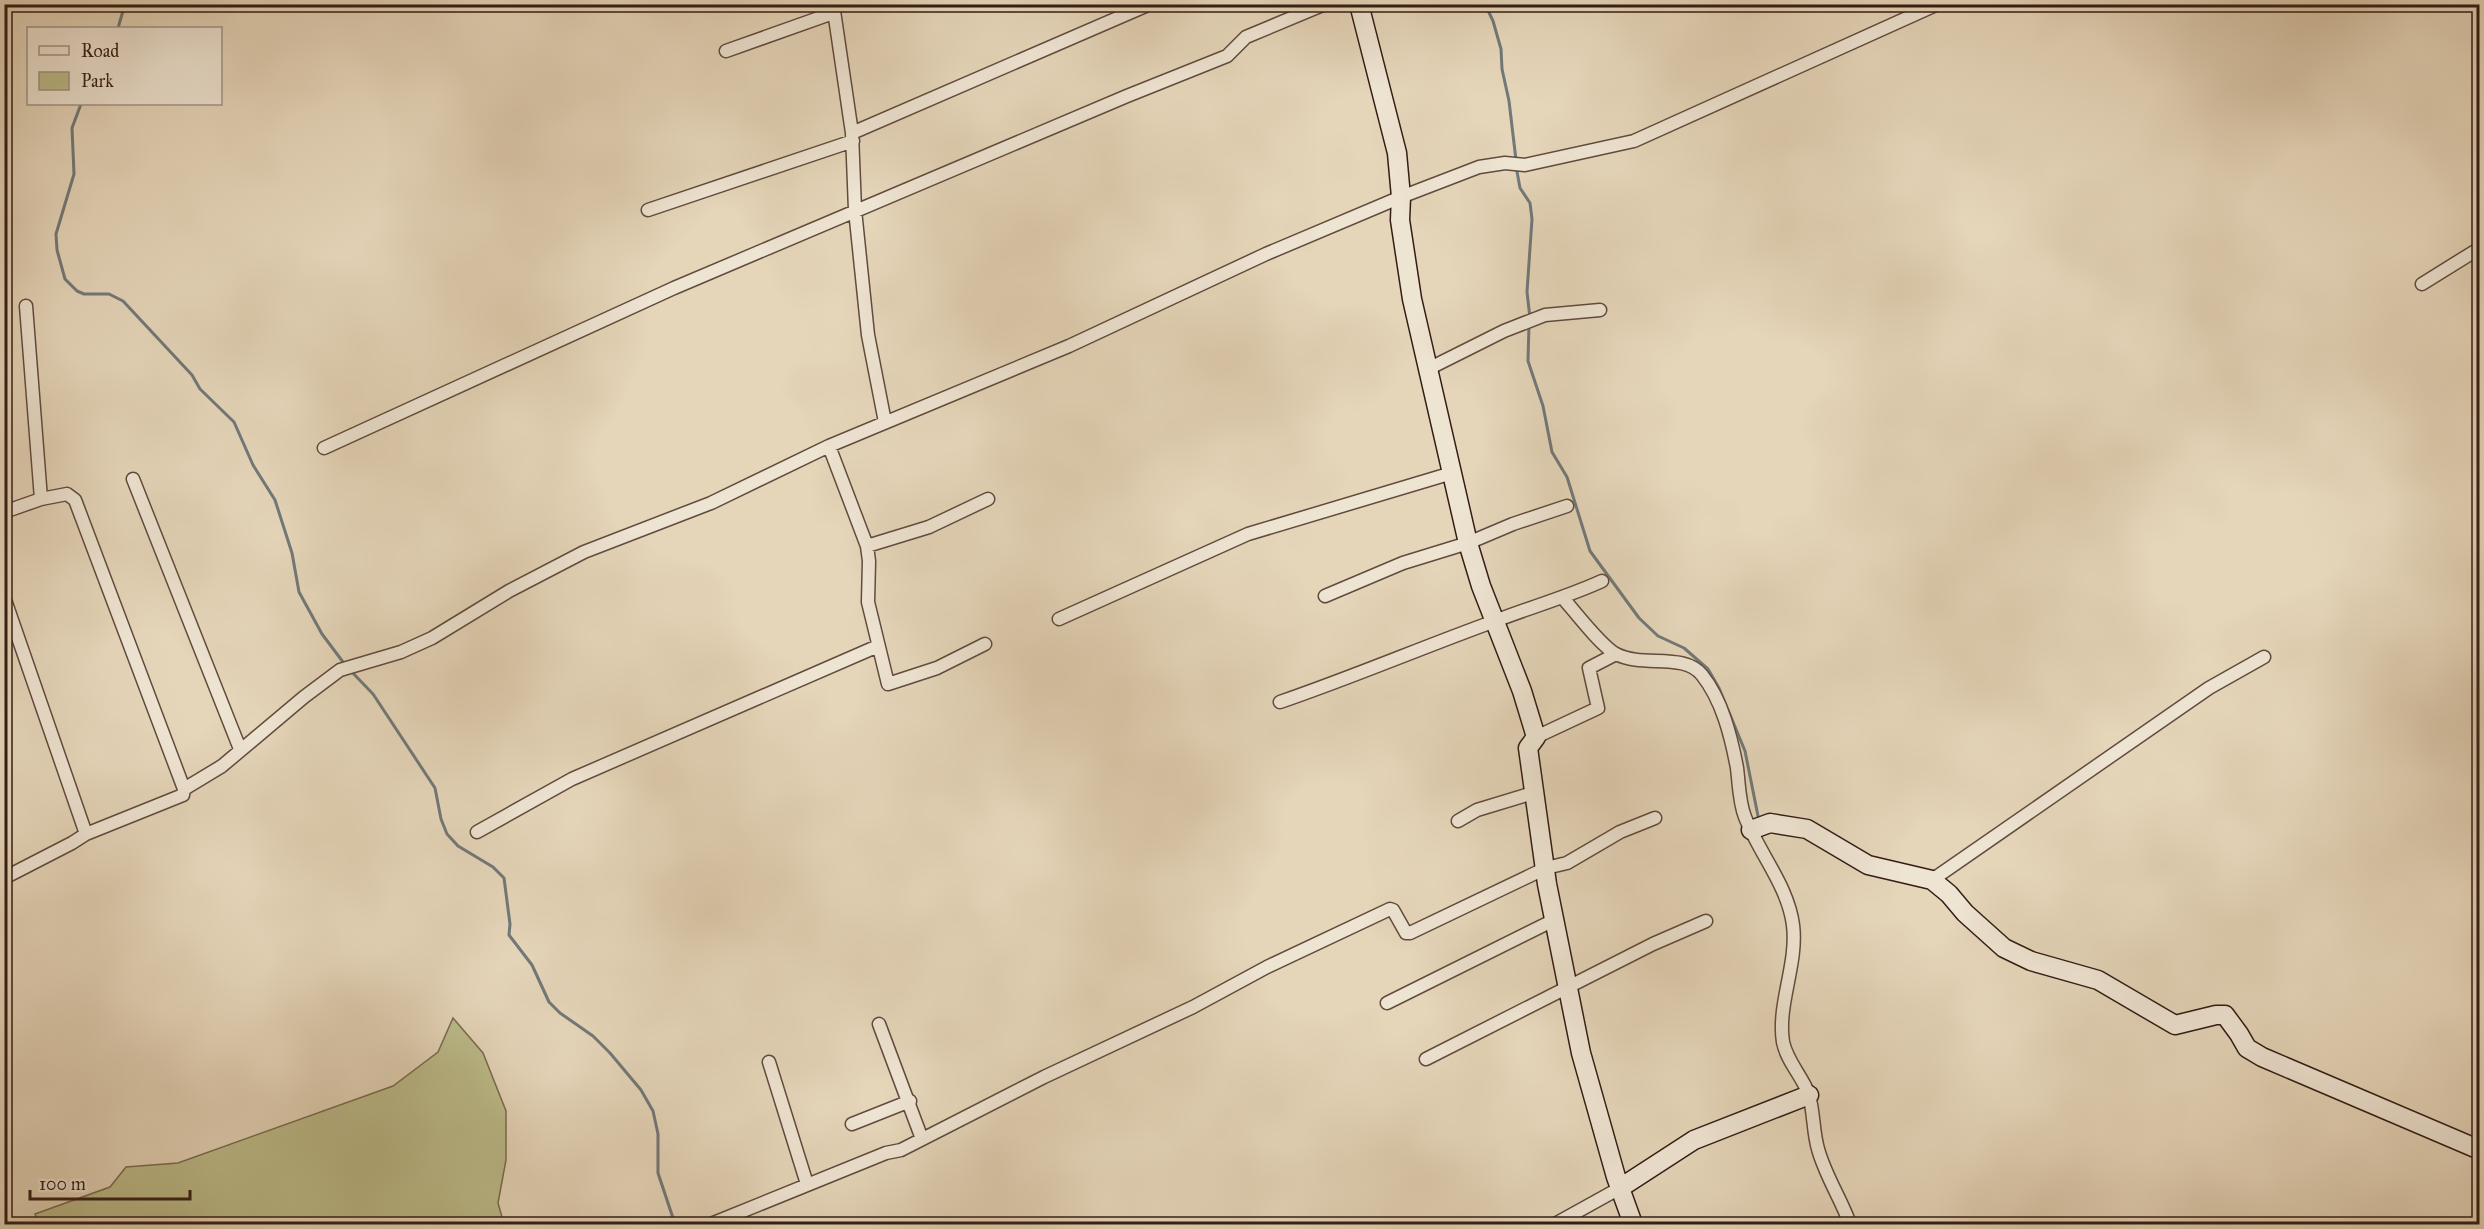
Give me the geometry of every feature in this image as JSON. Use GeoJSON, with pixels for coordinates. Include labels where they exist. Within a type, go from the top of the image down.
{"type":"FeatureCollection","features":[{"type":"Feature","properties":{"kind":"street"},"geometry":{"type":"LineString","coordinates":[[648,210],[853,137],[1150,4]]}},
{"type":"Feature","properties":{"kind":"street"},"geometry":{"type":"LineString","coordinates":[[324,448],[663,293],[855,210],[1227,56],[1246,37],[1325,4]]}},
{"type":"Feature","properties":{"kind":"street"},"geometry":{"type":"LineString","coordinates":[[1359,4],[1397,153],[1404,253],[1468,543],[1481,586],[1536,737]]}},
{"type":"Feature","properties":{"kind":"street"},"geometry":{"type":"LineString","coordinates":[[184,789],[222,766],[240,749],[340,670],[401,652],[432,638],[509,591],[584,552],[711,503],[829,446],[1069,346],[1266,254],[1401,197],[1479,166],[1505,163],[1525,165],[1634,141],[1938,4]]}},
{"type":"Feature","properties":{"kind":"street"},"geometry":{"type":"LineString","coordinates":[[726,51],[833,9],[853,137],[855,210],[868,335],[885,422]]}},
{"type":"Feature","properties":{"kind":"street"},"geometry":{"type":"LineString","coordinates":[[2422,284],[2480,248]]}},
{"type":"Feature","properties":{"kind":"street"},"geometry":{"type":"LineString","coordinates":[[26,306],[41,499]]}},
{"type":"Feature","properties":{"kind":"street"},"geometry":{"type":"LineString","coordinates":[[1428,369],[1504,331],[1545,315],[1600,310]]}},
{"type":"Feature","properties":{"kind":"street"},"geometry":{"type":"LineString","coordinates":[[829,446],[867,546],[868,602],[887,682],[891,685],[937,668],[985,644]]}},
{"type":"Feature","properties":{"kind":"street"},"geometry":{"type":"LineString","coordinates":[[1059,619],[1248,534],[1452,473]]}},
{"type":"Feature","properties":{"kind":"street"},"geometry":{"type":"LineString","coordinates":[[133,479],[240,749]]}},
{"type":"Feature","properties":{"kind":"street"},"geometry":{"type":"LineString","coordinates":[[4,512],[41,499],[67,494],[75,500],[184,789],[183,795],[86,834],[4,878]]}},
{"type":"Feature","properties":{"kind":"street"},"geometry":{"type":"LineString","coordinates":[[867,546],[929,527],[988,499]]}},
{"type":"Feature","properties":{"kind":"street"},"geometry":{"type":"LineString","coordinates":[[1325,596],[1403,562],[1468,543],[1513,524],[1568,506]]}},
{"type":"Feature","properties":{"kind":"street"},"geometry":{"type":"LineString","coordinates":[[1280,702],[1349,679],[1495,620],[1563,598],[1602,581]]}},
{"type":"Feature","properties":{"kind":"street"},"geometry":{"type":"LineString","coordinates":[[4,597],[86,834]]}},
{"type":"Feature","properties":{"kind":"street"},"geometry":{"type":"LineString","coordinates":[[1563,598],[1616,654],[1666,663],[1679,661],[1692,666],[1702,675],[1721,710],[1730,736],[1744,814],[1773,872],[1793,924],[1783,1042],[1790,1061],[1809,1095],[1818,1150],[1850,1224]]}},
{"type":"Feature","properties":{"kind":"street"},"geometry":{"type":"LineString","coordinates":[[477,832],[572,778],[878,646]]}},
{"type":"Feature","properties":{"kind":"street"},"geometry":{"type":"LineString","coordinates":[[1616,654],[1590,668],[1598,708],[1536,737],[1528,748],[1547,884],[1581,1053],[1620,1188],[1633,1224]]}},
{"type":"Feature","properties":{"kind":"street"},"geometry":{"type":"LineString","coordinates":[[1932,880],[2209,688],[2264,657]]}},
{"type":"Feature","properties":{"kind":"street"},"geometry":{"type":"LineString","coordinates":[[1458,821],[1477,810],[1533,793]]}},
{"type":"Feature","properties":{"kind":"street"},"geometry":{"type":"LineString","coordinates":[[711,1224],[886,1153],[901,1150],[1044,1077],[1193,1007],[1267,967],[1390,909],[1393,910],[1408,934],[1546,868],[1567,863],[1620,832],[1655,818]]}},
{"type":"Feature","properties":{"kind":"street"},"geometry":{"type":"LineString","coordinates":[[1751,830],[1770,823],[1807,829],[1868,865],[1932,880],[2004,948],[2031,961],[2098,980],[2175,1025],[2224,1015],[2247,1048],[2262,1057],[2399,1114],[2451,1140],[2480,1150]]}},
{"type":"Feature","properties":{"kind":"street"},"geometry":{"type":"LineString","coordinates":[[1387,1003],[1554,920]]}},
{"type":"Feature","properties":{"kind":"street"},"geometry":{"type":"LineString","coordinates":[[1426,1059],[1509,1019],[1569,986],[1706,921]]}},
{"type":"Feature","properties":{"kind":"street"},"geometry":{"type":"LineString","coordinates":[[879,1024],[910,1101],[922,1139]]}},
{"type":"Feature","properties":{"kind":"street"},"geometry":{"type":"LineString","coordinates":[[769,1062],[807,1184]]}},
{"type":"Feature","properties":{"kind":"street"},"geometry":{"type":"LineString","coordinates":[[1555,1224],[1620,1188],[1694,1140],[1809,1095]]}},
{"type":"Feature","properties":{"kind":"street"},"geometry":{"type":"LineString","coordinates":[[852,1124],[910,1101]]}},
{"type":"Feature","properties":{"kind":"green space"},"geometry":{"type":"Polygon","coordinates":[[[453,1018],[483,1053],[506,1111],[506,1160],[498,1203],[504,1224],[39,1224],[35,1214],[110,1187],[126,1167],[178,1163],[393,1086],[438,1052],[453,1018]]]}},
{"type":"Feature","properties":{"kind":"waterway"},"geometry":{"type":"LineString","coordinates":[[118,27],[125,4]]}},
{"type":"Feature","properties":{"kind":"waterway"},"geometry":{"type":"LineString","coordinates":[[1485,4],[1493,21],[1501,49],[1516,160]]}},
{"type":"Feature","properties":{"kind":"waterway"},"geometry":{"type":"LineString","coordinates":[[81,105],[72,128],[74,174],[56,234],[57,250],[65,279],[77,291],[84,294],[109,294],[123,301],[192,375],[200,389],[234,422],[253,465],[275,500],[292,553],[299,592],[322,634],[346,666]]}},
{"type":"Feature","properties":{"kind":"waterway"},"geometry":{"type":"LineString","coordinates":[[1516,166],[1520,188],[1530,203],[1532,219],[1527,292],[1530,318]]}},
{"type":"Feature","properties":{"kind":"waterway"},"geometry":{"type":"LineString","coordinates":[[1529,324],[1528,361],[1543,406],[1552,452],[1567,477],[1590,551],[1639,618],[1658,636],[1684,648],[1708,669],[1719,688],[1745,751],[1759,821]]}},
{"type":"Feature","properties":{"kind":"waterway"},"geometry":{"type":"LineString","coordinates":[[350,670],[373,694],[435,788],[441,819],[447,834],[458,846],[493,867],[504,878],[510,924],[509,935],[532,965],[549,1002],[560,1013],[593,1036],[641,1090],[653,1111],[658,1134],[658,1173],[675,1224]]}}]}
